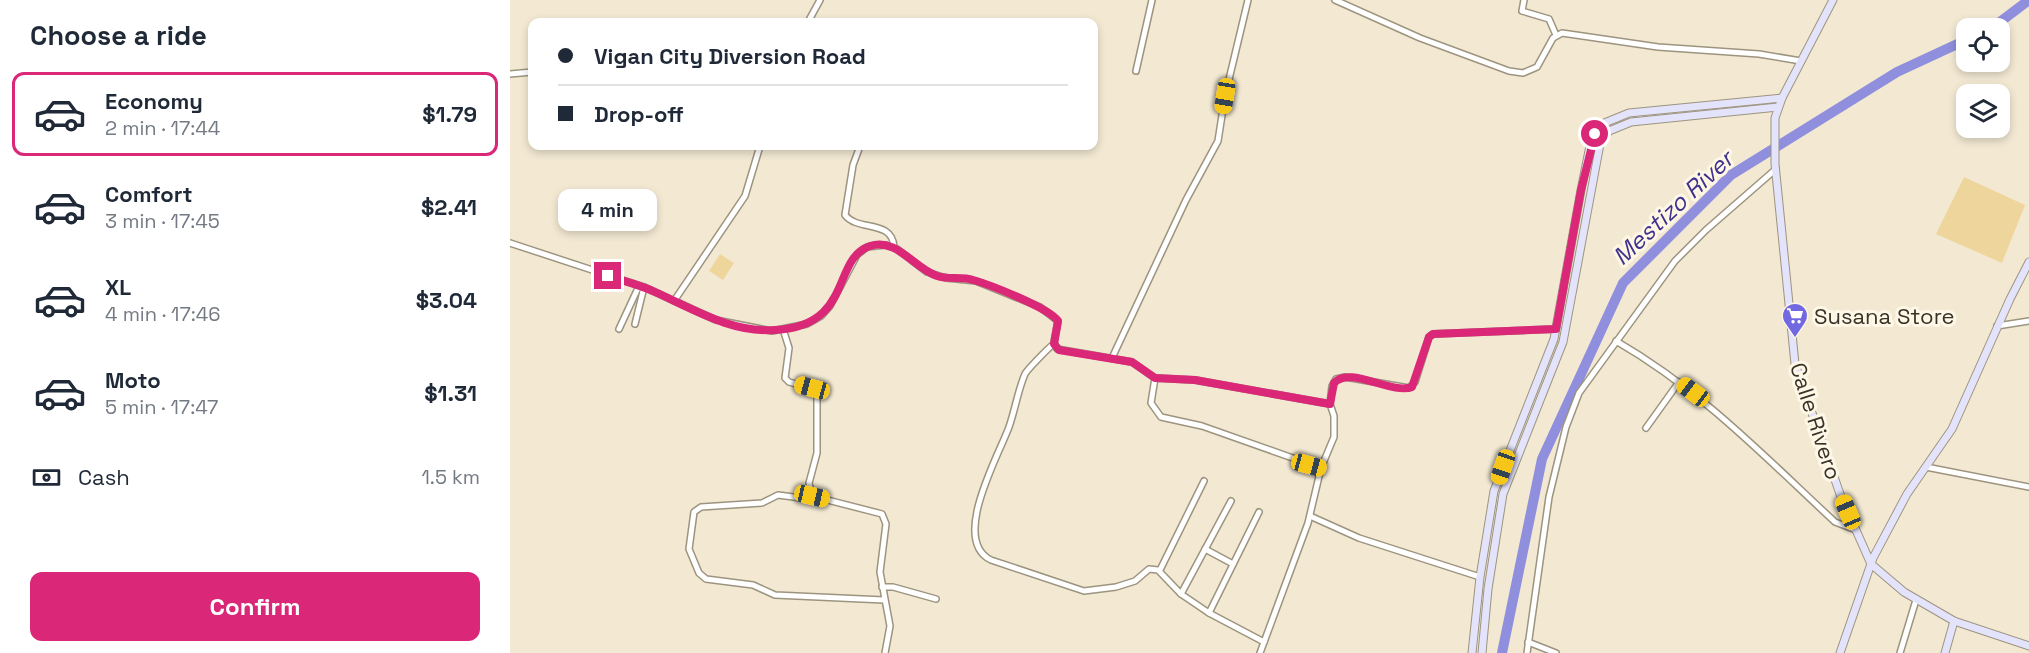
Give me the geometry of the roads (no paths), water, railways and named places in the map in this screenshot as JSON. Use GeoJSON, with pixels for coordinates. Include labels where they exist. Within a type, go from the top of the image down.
{"type":"FeatureCollection","features":[{"type":"Feature","properties":{"kind":"main road","name":"Calle Rivero"},"geometry":{"type":"LineString","coordinates":[[1833,0],[1782,98],[1775,119],[1776,167],[1795,364],[1823,447],[1871,564],[1890,582],[1916,600],[1954,621],[2029,646]]}},
{"type":"Feature","properties":{"kind":"main road"},"geometry":{"type":"LineString","coordinates":[[1760,100],[1786,90]]}},
{"type":"Feature","properties":{"kind":"main road"},"geometry":{"type":"LineString","coordinates":[[1472,653],[1480,578],[1494,491],[1556,329],[1591,141],[1602,124],[1629,112],[1782,98]]}},
{"type":"Feature","properties":{"kind":"main road"},"geometry":{"type":"LineString","coordinates":[[1482,653],[1488,588],[1503,494],[1563,342],[1600,144],[1609,131],[1631,122],[1778,107]]}},
{"type":"Feature","properties":{"kind":"main road"},"geometry":{"type":"LineString","coordinates":[[1757,108],[1775,119]]}},
{"type":"Feature","properties":{"kind":"main road"},"geometry":{"type":"LineString","coordinates":[[1574,226],[1584,228]]}},
{"type":"Feature","properties":{"kind":"main road"},"geometry":{"type":"LineString","coordinates":[[1840,653],[1871,564],[1907,494],[1952,429],[2029,262]]}},
{"type":"Feature","properties":{"kind":"main road"},"geometry":{"type":"LineString","coordinates":[[1479,588],[1488,588]]}},
{"type":"Feature","properties":{"kind":"main road"},"geometry":{"type":"LineString","coordinates":[[1945,653],[1954,621]]}},
{"type":"Feature","properties":{"kind":"street"},"geometry":{"type":"LineString","coordinates":[[810,18],[820,0]]}},
{"type":"Feature","properties":{"kind":"street"},"geometry":{"type":"LineString","coordinates":[[1136,71],[1152,0]]}},
{"type":"Feature","properties":{"kind":"street"},"geometry":{"type":"LineString","coordinates":[[1112,358],[1186,200],[1214,152],[1248,0]]}},
{"type":"Feature","properties":{"kind":"street"},"geometry":{"type":"LineString","coordinates":[[1335,0],[1420,38],[1514,72],[1527,72],[1537,67],[1556,35],[1566,33],[1658,47],[1759,54],[1801,61]]}},
{"type":"Feature","properties":{"kind":"street"},"geometry":{"type":"LineString","coordinates":[[1524,0],[1522,12],[1549,20],[1556,35]]}},
{"type":"Feature","properties":{"kind":"street"},"geometry":{"type":"LineString","coordinates":[[510,74],[528,72]]}},
{"type":"Feature","properties":{"kind":"street"},"geometry":{"type":"LineString","coordinates":[[674,301],[745,196],[759,150]]}},
{"type":"Feature","properties":{"kind":"street"},"geometry":{"type":"LineString","coordinates":[[859,150],[853,165],[845,215],[854,222],[882,229],[892,238],[894,247]]}},
{"type":"Feature","properties":{"kind":"street"},"geometry":{"type":"LineString","coordinates":[[1527,653],[1549,497],[1566,427],[1578,393],[1675,261],[1776,167]]}},
{"type":"Feature","properties":{"kind":"street"},"geometry":{"type":"LineString","coordinates":[[510,243],[641,286],[716,320],[753,329],[783,329],[811,323],[821,316],[862,250],[876,245],[894,247],[914,264],[937,276],[972,279],[1045,310],[1058,321],[1054,344],[1025,374],[1008,430],[982,488],[976,519],[979,549],[991,560],[1080,591],[1116,587],[1135,581],[1149,569],[1160,570],[1181,594],[1209,613],[1264,642]]}},
{"type":"Feature","properties":{"kind":"street"},"geometry":{"type":"LineString","coordinates":[[635,324],[641,286]]}},
{"type":"Feature","properties":{"kind":"street"},"geometry":{"type":"LineString","coordinates":[[619,329],[641,286]]}},
{"type":"Feature","properties":{"kind":"street"},"geometry":{"type":"LineString","coordinates":[[1998,326],[2029,321]]}},
{"type":"Feature","properties":{"kind":"street"},"geometry":{"type":"LineString","coordinates":[[783,329],[789,343],[785,378],[789,382],[814,389],[818,394],[817,453],[809,483],[812,496]]}},
{"type":"Feature","properties":{"kind":"street"},"geometry":{"type":"LineString","coordinates":[[1260,653],[1310,516],[1321,468],[1335,431],[1330,404],[1334,383],[1345,377],[1397,388],[1412,387],[1429,337],[1433,334],[1556,329]]}},
{"type":"Feature","properties":{"kind":"street"},"geometry":{"type":"LineString","coordinates":[[1616,341],[1679,382],[1734,426],[1835,522],[1856,530]]}},
{"type":"Feature","properties":{"kind":"street"},"geometry":{"type":"LineString","coordinates":[[1054,344],[1059,350],[1138,364],[1155,378],[1195,380],[1330,404]]}},
{"type":"Feature","properties":{"kind":"street"},"geometry":{"type":"LineString","coordinates":[[1155,378],[1151,403],[1161,417],[1202,426],[1261,449],[1321,468]]}},
{"type":"Feature","properties":{"kind":"street"},"geometry":{"type":"LineString","coordinates":[[1646,428],[1679,382]]}},
{"type":"Feature","properties":{"kind":"street"},"geometry":{"type":"LineString","coordinates":[[1926,467],[2029,487]]}},
{"type":"Feature","properties":{"kind":"street"},"geometry":{"type":"LineString","coordinates":[[1160,570],[1204,481]]}},
{"type":"Feature","properties":{"kind":"street"},"geometry":{"type":"LineString","coordinates":[[884,600],[775,596],[753,585],[711,581],[699,573],[689,549],[693,515],[698,508],[762,503],[778,495],[801,498],[812,496],[871,509],[884,517],[880,572],[891,626],[885,653]]}},
{"type":"Feature","properties":{"kind":"street"},"geometry":{"type":"LineString","coordinates":[[1181,594],[1231,501]]}},
{"type":"Feature","properties":{"kind":"street"},"geometry":{"type":"LineString","coordinates":[[1209,613],[1259,513]]}},
{"type":"Feature","properties":{"kind":"street"},"geometry":{"type":"LineString","coordinates":[[1310,516],[1359,538],[1480,578]]}},
{"type":"Feature","properties":{"kind":"street"},"geometry":{"type":"LineString","coordinates":[[1205,549],[1233,564]]}},
{"type":"Feature","properties":{"kind":"street"},"geometry":{"type":"LineString","coordinates":[[882,587],[893,587],[936,599]]}},
{"type":"Feature","properties":{"kind":"street"},"geometry":{"type":"LineString","coordinates":[[1900,653],[1916,600]]}},
{"type":"Feature","properties":{"kind":"street"},"geometry":{"type":"LineString","coordinates":[[1528,642],[1556,653]]}},
{"type":"Feature","properties":{"kind":"waterway","name":"Mestizo River"},"geometry":{"type":"LineString","coordinates":[[2005,18],[2029,0]]}},
{"type":"Feature","properties":{"kind":"waterway","name":"Mestizo River"},"geometry":{"type":"LineString","coordinates":[[1502,653],[1542,459],[1623,283],[1731,175],[1897,72],[1956,45]]}},
{"type":"Feature","properties":{"kind":"place","name":"Susana Store"},"geometry":{"type":"Point","coordinates":[1795,339]}}]}
